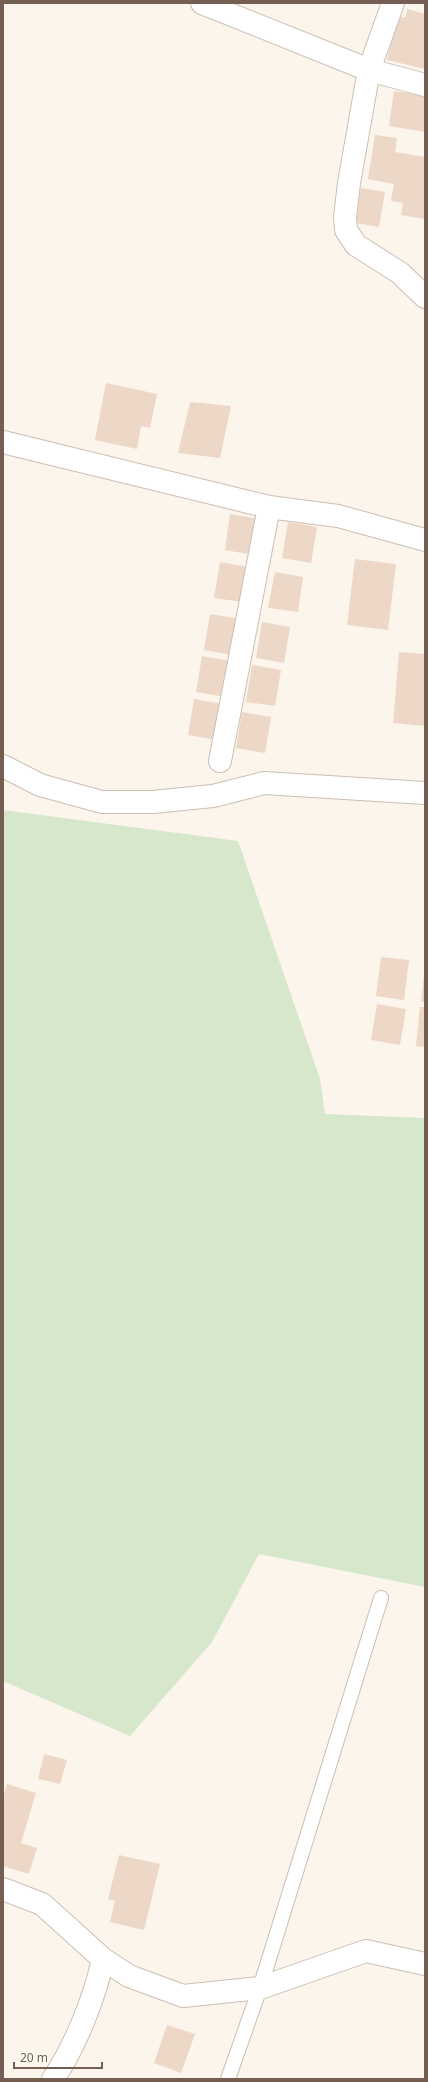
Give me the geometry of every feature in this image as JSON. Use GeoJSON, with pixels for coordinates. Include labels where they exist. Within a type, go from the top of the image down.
{"type":"FeatureCollection","features":[{"type":"Feature","properties":{"kind":"street"},"geometry":{"type":"LineString","coordinates":[[202,3],[369,70],[425,85]]}},
{"type":"Feature","properties":{"kind":"street"},"geometry":{"type":"LineString","coordinates":[[393,3],[369,70],[349,183],[345,217],[346,230],[356,245],[400,273],[425,297]]}},
{"type":"Feature","properties":{"kind":"street"},"geometry":{"type":"LineString","coordinates":[[3,442],[269,506],[338,516],[425,540]]}},
{"type":"Feature","properties":{"kind":"street"},"geometry":{"type":"LineString","coordinates":[[220,761],[269,506]]}},
{"type":"Feature","properties":{"kind":"street"},"geometry":{"type":"LineString","coordinates":[[3,766],[40,785],[102,802],[153,802],[213,796],[264,783],[425,793]]}},
{"type":"Feature","properties":{"kind":"street"},"geometry":{"type":"LineString","coordinates":[[3,1889],[42,1904],[103,1959],[129,1976],[183,1996],[260,1988],[366,1950],[425,1964]]}},
{"type":"Feature","properties":{"kind":"street"},"geometry":{"type":"LineString","coordinates":[[53,2079],[65,2061],[98,1980],[103,1959]]}},
{"type":"Feature","properties":{"kind":"lane"},"geometry":{"type":"LineString","coordinates":[[228,2079],[260,1988],[381,1598]]}},
{"type":"Feature","properties":{"kind":"green space"},"geometry":{"type":"Polygon","coordinates":[[[3,810],[238,841],[320,1079],[325,1114],[425,1118],[425,1587],[259,1554],[212,1642],[130,1736],[3,1681],[3,810]]]}},
{"type":"Feature","properties":{"kind":"building"},"geometry":{"type":"Polygon","coordinates":[[[407,9],[425,14],[425,69],[387,60],[397,18],[406,17],[407,9]]]}},
{"type":"Feature","properties":{"kind":"building"},"geometry":{"type":"Polygon","coordinates":[[[394,91],[425,95],[425,132],[389,126],[394,91]]]}},
{"type":"Feature","properties":{"kind":"building"},"geometry":{"type":"Polygon","coordinates":[[[375,135],[397,138],[395,152],[425,157],[425,219],[401,215],[403,203],[391,201],[394,184],[368,179],[375,135]]]}},
{"type":"Feature","properties":{"kind":"building"},"geometry":{"type":"Polygon","coordinates":[[[361,188],[385,192],[379,227],[356,223],[361,188]]]}},
{"type":"Feature","properties":{"kind":"building"},"geometry":{"type":"Polygon","coordinates":[[[106,383],[157,394],[150,428],[141,426],[137,449],[95,440],[106,383]]]}},
{"type":"Feature","properties":{"kind":"building"},"geometry":{"type":"Polygon","coordinates":[[[190,402],[231,406],[220,458],[178,453],[190,402]]]}},
{"type":"Feature","properties":{"kind":"building"},"geometry":{"type":"Polygon","coordinates":[[[230,514],[259,519],[253,555],[225,550],[230,514]]]}},
{"type":"Feature","properties":{"kind":"building"},"geometry":{"type":"Polygon","coordinates":[[[288,522],[317,527],[311,563],[282,558],[288,522]]]}},
{"type":"Feature","properties":{"kind":"building"},"geometry":{"type":"Polygon","coordinates":[[[355,559],[396,564],[388,630],[347,625],[355,559]]]}},
{"type":"Feature","properties":{"kind":"building"},"geometry":{"type":"Polygon","coordinates":[[[220,562],[249,567],[243,602],[214,598],[220,562]]]}},
{"type":"Feature","properties":{"kind":"building"},"geometry":{"type":"Polygon","coordinates":[[[275,572],[303,577],[298,612],[268,608],[275,572]]]}},
{"type":"Feature","properties":{"kind":"building"},"geometry":{"type":"Polygon","coordinates":[[[210,614],[239,619],[233,655],[204,650],[210,614]]]}},
{"type":"Feature","properties":{"kind":"building"},"geometry":{"type":"Polygon","coordinates":[[[262,622],[290,627],[284,663],[256,658],[262,622]]]}},
{"type":"Feature","properties":{"kind":"building"},"geometry":{"type":"Polygon","coordinates":[[[399,652],[425,654],[425,726],[393,723],[399,652]]]}},
{"type":"Feature","properties":{"kind":"building"},"geometry":{"type":"Polygon","coordinates":[[[202,656],[231,661],[225,697],[196,692],[202,656]]]}},
{"type":"Feature","properties":{"kind":"building"},"geometry":{"type":"Polygon","coordinates":[[[252,665],[281,670],[275,706],[246,702],[252,665]]]}},
{"type":"Feature","properties":{"kind":"building"},"geometry":{"type":"Polygon","coordinates":[[[194,699],[223,704],[217,740],[188,735],[194,699]]]}},
{"type":"Feature","properties":{"kind":"building"},"geometry":{"type":"Polygon","coordinates":[[[242,712],[271,717],[265,753],[236,748],[242,712]]]}},
{"type":"Feature","properties":{"kind":"building"},"geometry":{"type":"Polygon","coordinates":[[[381,957],[409,960],[404,1000],[376,996],[381,957]]]}},
{"type":"Feature","properties":{"kind":"building"},"geometry":{"type":"Polygon","coordinates":[[[424,975],[425,1002],[421,1002],[424,975]]]}},
{"type":"Feature","properties":{"kind":"building"},"geometry":{"type":"Polygon","coordinates":[[[377,1004],[406,1009],[400,1045],[371,1040],[377,1004]]]}},
{"type":"Feature","properties":{"kind":"building"},"geometry":{"type":"Polygon","coordinates":[[[420,1007],[425,1007],[425,1047],[416,1046],[420,1007]]]}},
{"type":"Feature","properties":{"kind":"building"},"geometry":{"type":"Polygon","coordinates":[[[44,1754],[67,1760],[60,1784],[38,1779],[44,1754]]]}},
{"type":"Feature","properties":{"kind":"building"},"geometry":{"type":"Polygon","coordinates":[[[7,1784],[36,1793],[21,1843],[37,1848],[29,1874],[3,1866],[3,1798],[7,1784]]]}},
{"type":"Feature","properties":{"kind":"building"},"geometry":{"type":"Polygon","coordinates":[[[119,1855],[160,1864],[144,1930],[110,1922],[115,1901],[108,1899],[119,1855]]]}},
{"type":"Feature","properties":{"kind":"building"},"geometry":{"type":"Polygon","coordinates":[[[167,2025],[195,2034],[181,2073],[154,2063],[167,2025]]]}}]}
